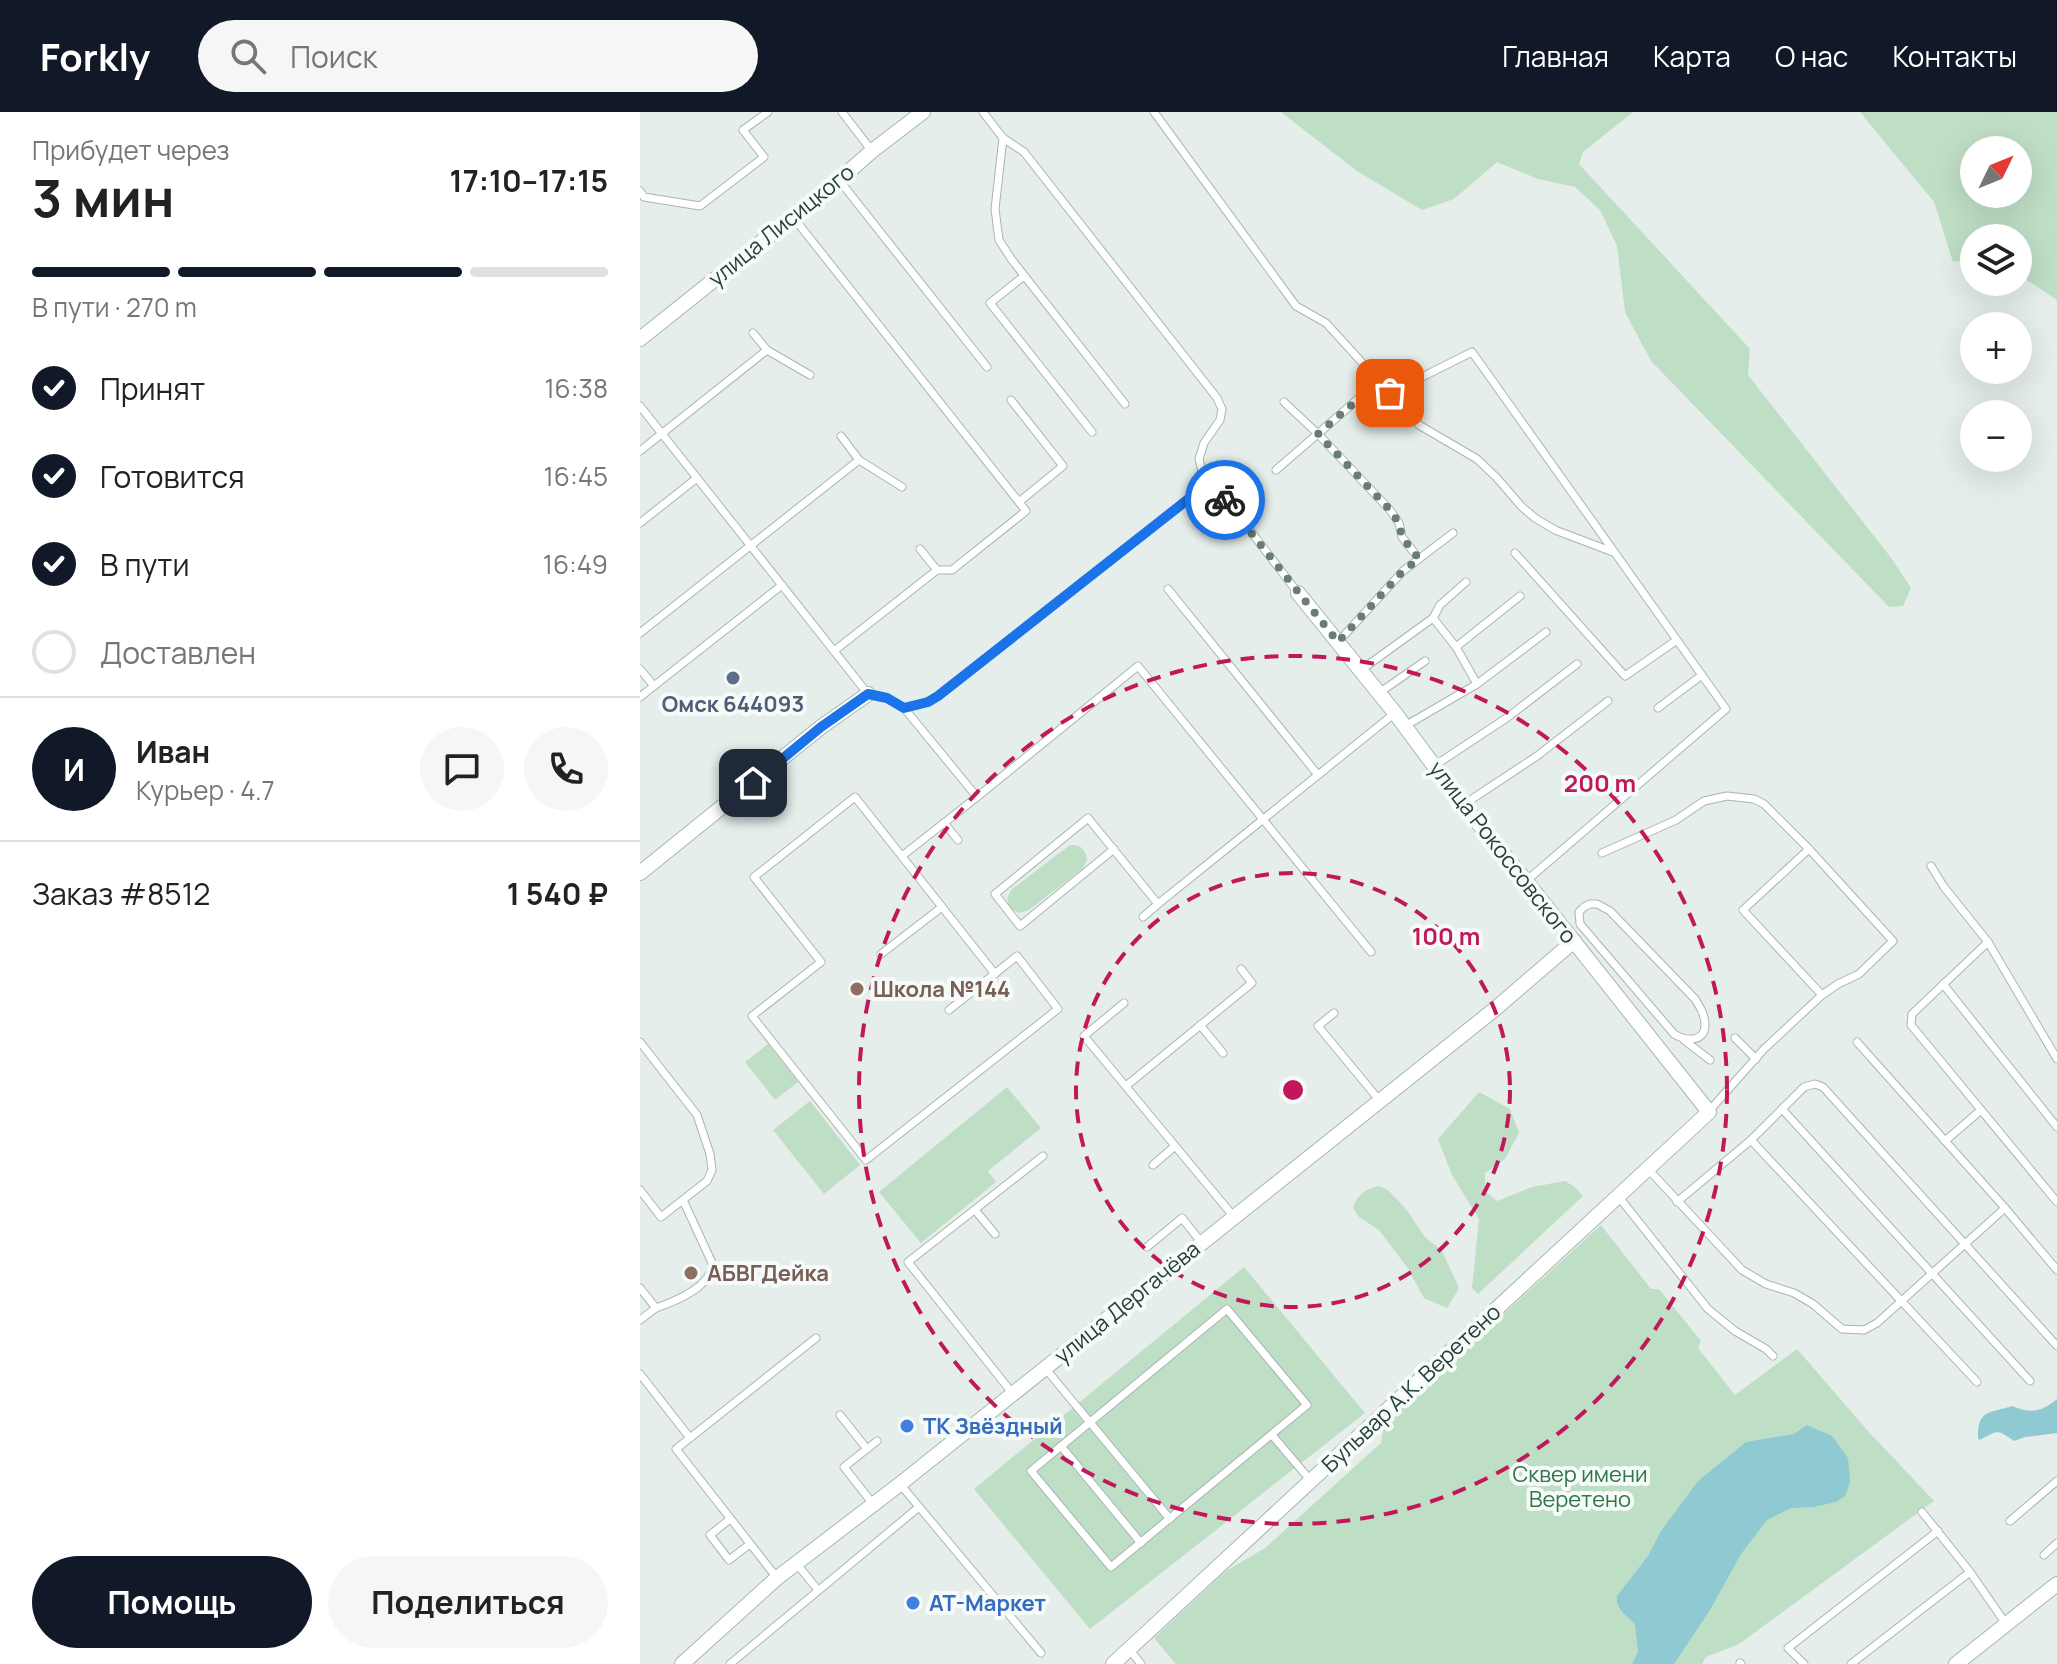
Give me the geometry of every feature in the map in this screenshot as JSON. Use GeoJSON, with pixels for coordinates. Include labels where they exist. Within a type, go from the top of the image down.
{"type":"FeatureCollection","features":[{"type":"Feature","properties":{"kind":"street","name":"улица Лисицкого"},"geometry":{"type":"LineString","coordinates":[[640,339],[918,114]]}},
{"type":"Feature","properties":{"kind":"street","name":"улица Рокоссовского"},"geometry":{"type":"LineString","coordinates":[[1298,593],[1709,1112]]}},
{"type":"Feature","properties":{"kind":"street"},"geometry":{"type":"LineString","coordinates":[[640,873],[821,727],[868,694]]}},
{"type":"Feature","properties":{"kind":"street","name":"улица Дергачёва"},"geometry":{"type":"LineString","coordinates":[[682,1664],[777,1578],[900,1484],[1495,1009],[1571,938]]}},
{"type":"Feature","properties":{"kind":"street","name":"Бульвар А.К. Веретено"},"geometry":{"type":"LineString","coordinates":[[1113,1664],[1709,1112]]}},
{"type":"Feature","properties":{"kind":"street"},"geometry":{"type":"LineString","coordinates":[[1956,1664],[2057,1584]]}},
{"type":"Feature","properties":{"kind":"lane"},"geometry":{"type":"LineString","coordinates":[[640,191],[644,197],[700,206],[764,157],[743,130],[768,112]]}},
{"type":"Feature","properties":{"kind":"lane"},"geometry":{"type":"LineString","coordinates":[[842,112],[872,151]]}},
{"type":"Feature","properties":{"kind":"lane"},"geometry":{"type":"LineString","coordinates":[[983,112],[1003,138],[1024,152],[1217,398],[1222,409],[1220,420],[1204,443],[1199,459],[1203,475],[1298,593]]}},
{"type":"Feature","properties":{"kind":"lane"},"geometry":{"type":"LineString","coordinates":[[1154,112],[1296,306],[1326,323],[1419,425],[1477,459],[1535,518],[1555,530],[1615,552]]}},
{"type":"Feature","properties":{"kind":"lane"},"geometry":{"type":"LineString","coordinates":[[1003,138],[995,209],[999,240],[1125,404]]}},
{"type":"Feature","properties":{"kind":"lane"},"geometry":{"type":"LineString","coordinates":[[839,180],[987,367]]}},
{"type":"Feature","properties":{"kind":"lane"},"geometry":{"type":"LineString","coordinates":[[793,217],[1026,511],[952,570],[937,570],[834,651]]}},
{"type":"Feature","properties":{"kind":"lane"},"geometry":{"type":"LineString","coordinates":[[1024,276],[990,303],[1092,432]]}},
{"type":"Feature","properties":{"kind":"lane"},"geometry":{"type":"LineString","coordinates":[[753,333],[767,350],[810,375]]}},
{"type":"Feature","properties":{"kind":"lane"},"geometry":{"type":"LineString","coordinates":[[640,451],[767,350]]}},
{"type":"Feature","properties":{"kind":"lane"},"geometry":{"type":"LineString","coordinates":[[1390,393],[1472,352],[1726,709],[1526,881]]}},
{"type":"Feature","properties":{"kind":"lane"},"geometry":{"type":"LineString","coordinates":[[1276,470],[1388,373]]}},
{"type":"Feature","properties":{"kind":"lane"},"geometry":{"type":"LineString","coordinates":[[1011,400],[1063,466],[1019,502]]}},
{"type":"Feature","properties":{"kind":"lane"},"geometry":{"type":"LineString","coordinates":[[1284,402],[1390,510],[1399,523],[1402,537],[1419,559]]}},
{"type":"Feature","properties":{"kind":"lane"},"geometry":{"type":"LineString","coordinates":[[640,406],[868,694],[887,698],[904,708],[977,797]]}},
{"type":"Feature","properties":{"kind":"lane"},"geometry":{"type":"LineString","coordinates":[[841,436],[859,460],[902,487]]}},
{"type":"Feature","properties":{"kind":"lane"},"geometry":{"type":"LineString","coordinates":[[640,633],[859,460]]}},
{"type":"Feature","properties":{"kind":"lane"},"geometry":{"type":"LineString","coordinates":[[640,523],[697,478]]}},
{"type":"Feature","properties":{"kind":"lane"},"geometry":{"type":"LineString","coordinates":[[904,708],[938,696],[1210,482]]}},
{"type":"Feature","properties":{"kind":"lane"},"geometry":{"type":"LineString","coordinates":[[1338,642],[1403,571],[1453,533]]}},
{"type":"Feature","properties":{"kind":"lane"},"geometry":{"type":"LineString","coordinates":[[920,549],[937,570]]}},
{"type":"Feature","properties":{"kind":"lane"},"geometry":{"type":"LineString","coordinates":[[1515,553],[1625,676],[1677,640]]}},
{"type":"Feature","properties":{"kind":"lane"},"geometry":{"type":"LineString","coordinates":[[1361,670],[1433,618],[1440,605],[1466,582]]}},
{"type":"Feature","properties":{"kind":"lane"},"geometry":{"type":"LineString","coordinates":[[640,697],[782,585]]}},
{"type":"Feature","properties":{"kind":"lane"},"geometry":{"type":"LineString","coordinates":[[1168,589],[1318,775]]}},
{"type":"Feature","properties":{"kind":"lane"},"geometry":{"type":"LineString","coordinates":[[1456,647],[1520,596]]}},
{"type":"Feature","properties":{"kind":"lane"},"geometry":{"type":"LineString","coordinates":[[1433,618],[1456,647],[1477,684]]}},
{"type":"Feature","properties":{"kind":"lane"},"geometry":{"type":"LineString","coordinates":[[1405,726],[1477,684],[1546,632]]}},
{"type":"Feature","properties":{"kind":"lane"},"geometry":{"type":"LineString","coordinates":[[1379,693],[1425,661]]}},
{"type":"Feature","properties":{"kind":"lane"},"geometry":{"type":"LineString","coordinates":[[1434,766],[1508,717],[1577,664]]}},
{"type":"Feature","properties":{"kind":"lane"},"geometry":{"type":"LineString","coordinates":[[902,856],[1138,666],[1371,952]]}},
{"type":"Feature","properties":{"kind":"lane"},"geometry":{"type":"LineString","coordinates":[[640,669],[654,686]]}},
{"type":"Feature","properties":{"kind":"lane"},"geometry":{"type":"LineString","coordinates":[[1658,708],[1702,675]]}},
{"type":"Feature","properties":{"kind":"lane"},"geometry":{"type":"LineString","coordinates":[[1463,805],[1537,756],[1608,701]]}},
{"type":"Feature","properties":{"kind":"lane"},"geometry":{"type":"LineString","coordinates":[[1143,917],[1395,713]]}},
{"type":"Feature","properties":{"kind":"lane"},"geometry":{"type":"LineString","coordinates":[[1602,853],[1676,820],[1704,801],[1738,796],[1754,799],[1764,804],[1809,849],[1893,941],[1859,974],[1822,995],[1756,1059],[1709,1112]]}},
{"type":"Feature","properties":{"kind":"lane"},"geometry":{"type":"LineString","coordinates":[[949,1010],[995,974],[1017,956],[1058,1009],[866,1160],[752,1016],[821,962],[754,877],[855,797],[995,974]]}},
{"type":"Feature","properties":{"kind":"lane"},"geometry":{"type":"LineString","coordinates":[[1114,849],[1020,926],[995,894],[1088,818],[1114,849],[1158,904]]}},
{"type":"Feature","properties":{"kind":"lane"},"geometry":{"type":"LineString","coordinates":[[944,823],[958,840]]}},
{"type":"Feature","properties":{"kind":"lane"},"geometry":{"type":"LineString","coordinates":[[1809,849],[1743,910],[1822,995]]}},
{"type":"Feature","properties":{"kind":"lane"},"geometry":{"type":"LineString","coordinates":[[1931,866],[1988,942],[2057,1059]]}},
{"type":"Feature","properties":{"kind":"lane"},"geometry":{"type":"LineString","coordinates":[[1682,1039],[1699,1037],[1705,1030],[1702,1012],[1695,999],[1610,911],[1597,904],[1584,907],[1579,912],[1580,924],[1674,1034],[1710,1060]]}},
{"type":"Feature","properties":{"kind":"lane"},"geometry":{"type":"LineString","coordinates":[[881,954],[942,907]]}},
{"type":"Feature","properties":{"kind":"lane"},"geometry":{"type":"LineString","coordinates":[[1571,938],[1580,924]]}},
{"type":"Feature","properties":{"kind":"lane"},"geometry":{"type":"LineString","coordinates":[[1988,942],[1912,1014],[1911,1025],[2057,1202]]}},
{"type":"Feature","properties":{"kind":"lane"},"geometry":{"type":"LineString","coordinates":[[1126,1086],[1252,983],[1241,969]]}},
{"type":"Feature","properties":{"kind":"lane"},"geometry":{"type":"LineString","coordinates":[[1943,984],[2057,1127]]}},
{"type":"Feature","properties":{"kind":"lane"},"geometry":{"type":"LineString","coordinates":[[1124,1003],[1084,1036],[1234,1217]]}},
{"type":"Feature","properties":{"kind":"lane"},"geometry":{"type":"LineString","coordinates":[[1334,1013],[1318,1026],[1380,1101]]}},
{"type":"Feature","properties":{"kind":"lane"},"geometry":{"type":"LineString","coordinates":[[1200,1025],[1223,1053]]}},
{"type":"Feature","properties":{"kind":"lane"},"geometry":{"type":"LineString","coordinates":[[1735,1038],[1756,1059]]}},
{"type":"Feature","properties":{"kind":"lane"},"geometry":{"type":"LineString","coordinates":[[640,1042],[697,1115],[712,1170],[707,1181],[661,1217],[640,1190]]}},
{"type":"Feature","properties":{"kind":"lane"},"geometry":{"type":"LineString","coordinates":[[1857,1042],[2057,1270]]}},
{"type":"Feature","properties":{"kind":"lane"},"geometry":{"type":"LineString","coordinates":[[1677,1202],[1751,1140],[1804,1087],[1815,1084],[1823,1087],[2057,1346]]}},
{"type":"Feature","properties":{"kind":"lane"},"geometry":{"type":"LineString","coordinates":[[1782,1109],[2030,1381]]}},
{"type":"Feature","properties":{"kind":"lane"},"geometry":{"type":"LineString","coordinates":[[1945,1141],[1981,1110]]}},
{"type":"Feature","properties":{"kind":"lane"},"geometry":{"type":"LineString","coordinates":[[1751,1140],[1977,1382]]}},
{"type":"Feature","properties":{"kind":"lane"},"geometry":{"type":"LineString","coordinates":[[1153,1165],[1175,1146]]}},
{"type":"Feature","properties":{"kind":"lane"},"geometry":{"type":"LineString","coordinates":[[1013,1394],[908,1262],[1043,1156]]}},
{"type":"Feature","properties":{"kind":"lane"},"geometry":{"type":"LineString","coordinates":[[1648,1169],[1742,1270],[1813,1304],[1842,1329],[1864,1330],[1877,1323],[2005,1208]]}},
{"type":"Feature","properties":{"kind":"lane"},"geometry":{"type":"LineString","coordinates":[[1618,1196],[1708,1309],[1773,1356]]}},
{"type":"Feature","properties":{"kind":"lane"},"geometry":{"type":"LineString","coordinates":[[640,1320],[656,1308],[683,1298],[712,1272],[713,1265],[683,1200]]}},
{"type":"Feature","properties":{"kind":"lane"},"geometry":{"type":"LineString","coordinates":[[975,1210],[995,1234]]}},
{"type":"Feature","properties":{"kind":"lane"},"geometry":{"type":"LineString","coordinates":[[1147,1247],[1182,1218],[1201,1242]]}},
{"type":"Feature","properties":{"kind":"lane"},"geometry":{"type":"LineString","coordinates":[[640,1288],[656,1308]]}},
{"type":"Feature","properties":{"kind":"lane"},"geometry":{"type":"LineString","coordinates":[[1227,1309],[1307,1405],[1272,1435],[1111,1567],[1031,1471],[1227,1309]]}},
{"type":"Feature","properties":{"kind":"lane"},"geometry":{"type":"LineString","coordinates":[[777,1578],[676,1449],[816,1338]]}},
{"type":"Feature","properties":{"kind":"lane"},"geometry":{"type":"LineString","coordinates":[[1045,1368],[1170,1519]]}},
{"type":"Feature","properties":{"kind":"lane"},"geometry":{"type":"LineString","coordinates":[[640,1374],[690,1438]]}},
{"type":"Feature","properties":{"kind":"lane"},"geometry":{"type":"LineString","coordinates":[[840,1415],[867,1449]]}},
{"type":"Feature","properties":{"kind":"lane"},"geometry":{"type":"LineString","coordinates":[[1272,1435],[1311,1481]]}},
{"type":"Feature","properties":{"kind":"lane"},"geometry":{"type":"LineString","coordinates":[[873,1504],[844,1467],[877,1441]]}},
{"type":"Feature","properties":{"kind":"lane"},"geometry":{"type":"LineString","coordinates":[[1061,1446],[1141,1543]]}},
{"type":"Feature","properties":{"kind":"lane"},"geometry":{"type":"LineString","coordinates":[[2010,1521],[2057,1481]]}},
{"type":"Feature","properties":{"kind":"lane"},"geometry":{"type":"LineString","coordinates":[[900,1484],[1041,1653]]}},
{"type":"Feature","properties":{"kind":"lane"},"geometry":{"type":"LineString","coordinates":[[730,1664],[919,1507]]}},
{"type":"Feature","properties":{"kind":"lane"},"geometry":{"type":"LineString","coordinates":[[1922,1512],[2006,1624]]}},
{"type":"Feature","properties":{"kind":"lane"},"geometry":{"type":"LineString","coordinates":[[730,1519],[710,1535],[729,1560],[750,1544]]}},
{"type":"Feature","properties":{"kind":"lane"},"geometry":{"type":"LineString","coordinates":[[1804,1664],[1788,1648],[1938,1531]]}},
{"type":"Feature","properties":{"kind":"lane"},"geometry":{"type":"LineString","coordinates":[[2044,1555],[2057,1543]]}},
{"type":"Feature","properties":{"kind":"lane"},"geometry":{"type":"LineString","coordinates":[[796,1563],[818,1590]]}},
{"type":"Feature","properties":{"kind":"lane"},"geometry":{"type":"LineString","coordinates":[[1851,1664],[1970,1572]]}},
{"type":"Feature","properties":{"kind":"lane"},"geometry":{"type":"LineString","coordinates":[[1129,1649],[1141,1664]]}},
{"type":"Feature","properties":{"kind":"green space"},"geometry":{"type":"Polygon","coordinates":[[[1281,112],[1633,112],[1583,152],[1579,164],[1750,349],[1748,375],[1892,559],[1911,588],[1903,606],[1889,607],[1651,361],[1625,312],[1617,246],[1600,210],[1575,187],[1538,179],[1497,162],[1454,199],[1422,210],[1357,171],[1281,112]]]}},
{"type":"Feature","properties":{"kind":"green space"},"geometry":{"type":"Polygon","coordinates":[[[1860,112],[2057,112],[2057,300],[2032,283],[2032,224],[1960,224],[1960,261],[1953,262],[1934,202],[1860,112]]]}},
{"type":"Feature","properties":{"kind":"green space"},"geometry":{"type":"Polygon","coordinates":[[[1070,845],[1080,846],[1084,850],[1087,860],[1082,869],[1029,910],[1019,913],[1010,908],[1007,898],[1012,889],[1070,845]]]}},
{"type":"Feature","properties":{"kind":"green space"},"geometry":{"type":"Polygon","coordinates":[[[768,1044],[798,1082],[775,1100],[745,1062],[768,1044]]]}},
{"type":"Feature","properties":{"kind":"green space"},"geometry":{"type":"Polygon","coordinates":[[[1007,1087],[1041,1128],[988,1171],[996,1182],[921,1243],[879,1192],[1007,1087]]]}},
{"type":"Feature","properties":{"kind":"green space"},"geometry":{"type":"Polygon","coordinates":[[[1479,1092],[1510,1109],[1519,1133],[1505,1159],[1485,1173],[1485,1191],[1497,1201],[1532,1187],[1565,1181],[1583,1196],[1478,1294],[1472,1288],[1479,1219],[1452,1175],[1438,1139],[1479,1092]]]}},
{"type":"Feature","properties":{"kind":"green space"},"geometry":{"type":"Polygon","coordinates":[[[810,1101],[860,1165],[824,1194],[773,1130],[810,1101]]]}},
{"type":"Feature","properties":{"kind":"green space"},"geometry":{"type":"Polygon","coordinates":[[[1379,1186],[1388,1190],[1425,1237],[1442,1251],[1459,1288],[1447,1308],[1424,1298],[1407,1267],[1379,1230],[1359,1217],[1353,1208],[1363,1193],[1379,1186]]]}},
{"type":"Feature","properties":{"kind":"green space","name":"Сквер имени Веретено"},"geometry":{"type":"Polygon","coordinates":[[[1601,1225],[1651,1289],[1659,1289],[1701,1341],[1698,1348],[1735,1395],[1797,1349],[1934,1501],[1739,1644],[1706,1657],[1702,1664],[1176,1664],[1154,1638],[1226,1571],[1265,1548],[1381,1443],[1384,1424],[1601,1225]]]}},
{"type":"Feature","properties":{"kind":"green space"},"geometry":{"type":"Polygon","coordinates":[[[1244,1267],[1365,1413],[1090,1629],[974,1489],[1244,1267]]]}},
{"type":"Feature","properties":{"kind":"water"},"geometry":{"type":"Polygon","coordinates":[[[2057,1399],[2057,1433],[2014,1441],[1996,1432],[1979,1440],[1978,1429],[1986,1414],[2012,1406],[2036,1410],[2057,1399]]]}},
{"type":"Feature","properties":{"kind":"water"},"geometry":{"type":"Polygon","coordinates":[[[1807,1425],[1832,1436],[1848,1458],[1850,1482],[1845,1496],[1836,1502],[1791,1508],[1767,1520],[1741,1554],[1710,1610],[1674,1664],[1632,1664],[1638,1652],[1635,1624],[1619,1608],[1617,1596],[1648,1556],[1661,1531],[1698,1481],[1746,1442],[1794,1434],[1807,1425]]]}},
{"type":"Feature","properties":{"kind":"way so far"},"geometry":{"type":"LineString","coordinates":[[1225,500],[1338,642],[1403,571],[1419,559],[1402,537],[1399,523],[1390,510],[1318,434],[1379,381],[1390,393]]}},
{"type":"Feature","properties":{"kind":"place","name":"Омск 644093"},"geometry":{"type":"Point","coordinates":[733,678]}},
{"type":"Feature","properties":{"kind":"place","name":"Школа №144"},"geometry":{"type":"Point","coordinates":[857,989]}},
{"type":"Feature","properties":{"kind":"place","name":"АБВГДейка"},"geometry":{"type":"Point","coordinates":[691,1273]}},
{"type":"Feature","properties":{"kind":"place","name":"ТК Звёздный"},"geometry":{"type":"Point","coordinates":[907,1426]}},
{"type":"Feature","properties":{"kind":"place","name":"АТ-Маркет"},"geometry":{"type":"Point","coordinates":[913,1603]}},
{"type":"Feature","properties":{"kind":"route"},"geometry":{"type":"LineString","coordinates":[[753,783],[821,727],[868,694],[887,698],[904,708],[938,696],[1210,482],[1225,500]]}}]}
